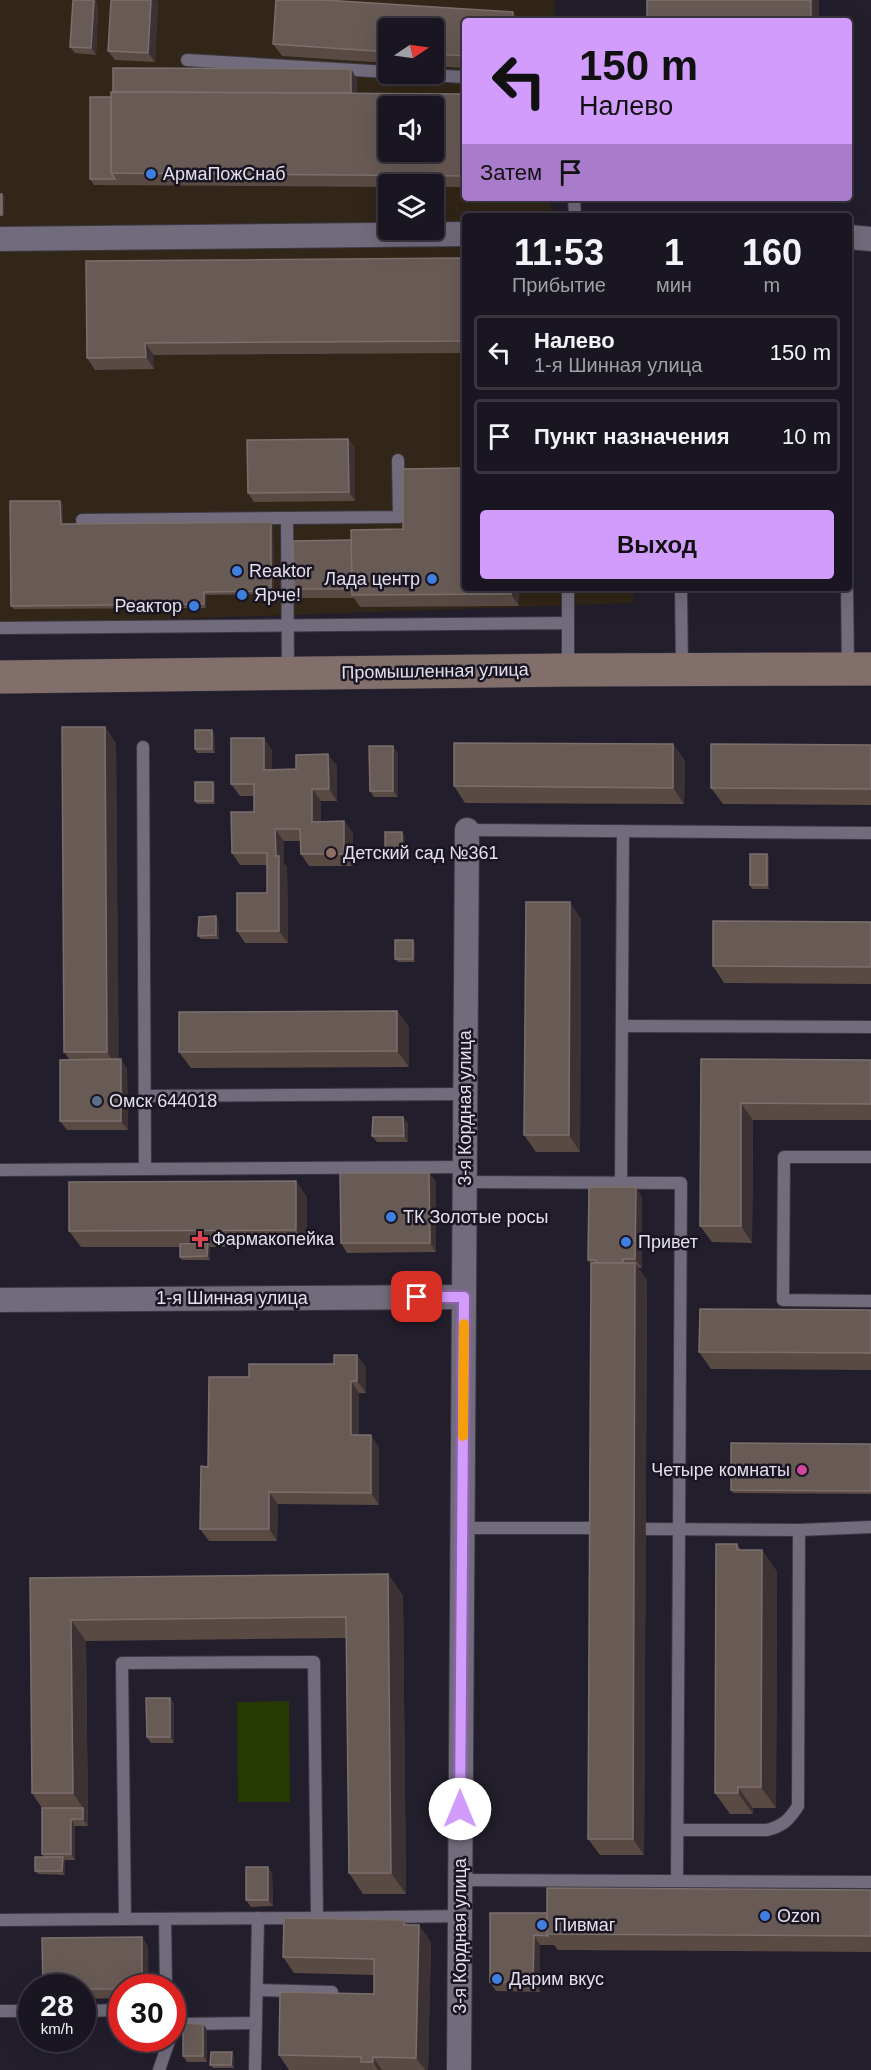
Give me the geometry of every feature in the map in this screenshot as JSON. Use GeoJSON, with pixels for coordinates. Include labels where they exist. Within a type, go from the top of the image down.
{"type":"FeatureCollection","features":[{"type":"Feature","properties":{"kind":"main road","name":"Промышленная улица"},"geometry":{"type":"LineString","coordinates":[[0,677],[860,669]]}},
{"type":"Feature","properties":{"kind":"street"},"geometry":{"type":"LineString","coordinates":[[0,238],[462,234]]}},
{"type":"Feature","properties":{"kind":"street"},"geometry":{"type":"LineString","coordinates":[[852,237],[871,239]]}},
{"type":"Feature","properties":{"kind":"street","name":"3-я Кордная улица"},"geometry":{"type":"LineString","coordinates":[[459,2070],[467,830]]}},
{"type":"Feature","properties":{"kind":"street","name":"1-я Шинная улица"},"geometry":{"type":"LineString","coordinates":[[0,1300],[464,1297]]}},
{"type":"Feature","properties":{"kind":"lane"},"geometry":{"type":"LineString","coordinates":[[187,60],[378,71]]}},
{"type":"Feature","properties":{"kind":"lane"},"geometry":{"type":"LineString","coordinates":[[444,76],[462,77]]}},
{"type":"Feature","properties":{"kind":"lane"},"geometry":{"type":"LineString","coordinates":[[82,520],[399,517],[398,460]]}},
{"type":"Feature","properties":{"kind":"lane"},"geometry":{"type":"LineString","coordinates":[[287,518],[288,673]]}},
{"type":"Feature","properties":{"kind":"lane"},"geometry":{"type":"LineString","coordinates":[[568,591],[568,670]]}},
{"type":"Feature","properties":{"kind":"lane"},"geometry":{"type":"LineString","coordinates":[[681,591],[682,670]]}},
{"type":"Feature","properties":{"kind":"lane"},"geometry":{"type":"LineString","coordinates":[[848,591],[860,669]]}},
{"type":"Feature","properties":{"kind":"lane"},"geometry":{"type":"LineString","coordinates":[[0,628],[568,623]]}},
{"type":"Feature","properties":{"kind":"lane"},"geometry":{"type":"LineString","coordinates":[[143,747],[145,1169]]}},
{"type":"Feature","properties":{"kind":"lane"},"geometry":{"type":"LineString","coordinates":[[467,830],[871,832]]}},
{"type":"Feature","properties":{"kind":"lane"},"geometry":{"type":"LineString","coordinates":[[621,1183],[623,831]]}},
{"type":"Feature","properties":{"kind":"lane"},"geometry":{"type":"LineString","coordinates":[[622,1026],[871,1027]]}},
{"type":"Feature","properties":{"kind":"lane"},"geometry":{"type":"LineString","coordinates":[[145,1096],[465,1095]]}},
{"type":"Feature","properties":{"kind":"lane"},"geometry":{"type":"LineString","coordinates":[[871,1157],[784,1157],[783,1288],[783,1300],[871,1301]]}},
{"type":"Feature","properties":{"kind":"lane"},"geometry":{"type":"LineString","coordinates":[[0,1170],[145,1169],[465,1175],[621,1183],[681,1183],[677,1881]]}},
{"type":"Feature","properties":{"kind":"lane"},"geometry":{"type":"LineString","coordinates":[[645,1529],[799,1530],[871,1527]]}},
{"type":"Feature","properties":{"kind":"lane"},"geometry":{"type":"LineString","coordinates":[[462,1528],[601,1528]]}},
{"type":"Feature","properties":{"kind":"lane"},"geometry":{"type":"LineString","coordinates":[[678,1830],[767,1830],[780,1827],[790,1819],[798,1806],[799,1530]]}},
{"type":"Feature","properties":{"kind":"lane"},"geometry":{"type":"LineString","coordinates":[[125,1919],[122,1663],[314,1662],[317,1917]]}},
{"type":"Feature","properties":{"kind":"lane"},"geometry":{"type":"LineString","coordinates":[[460,1880],[871,1882]]}},
{"type":"Feature","properties":{"kind":"lane"},"geometry":{"type":"LineString","coordinates":[[0,1920],[460,1916]]}},
{"type":"Feature","properties":{"kind":"lane"},"geometry":{"type":"LineString","coordinates":[[255,2070],[258,1918]]}},
{"type":"Feature","properties":{"kind":"lane"},"geometry":{"type":"LineString","coordinates":[[165,1919],[166,1974]]}},
{"type":"Feature","properties":{"kind":"lane"},"geometry":{"type":"LineString","coordinates":[[257,1990],[332,1992]]}},
{"type":"Feature","properties":{"kind":"lane"},"geometry":{"type":"LineString","coordinates":[[0,2011],[18,2011]]}},
{"type":"Feature","properties":{"kind":"lane"},"geometry":{"type":"LineString","coordinates":[[186,2024],[256,2023]]}},
{"type":"Feature","properties":{"kind":"lane"},"geometry":{"type":"LineString","coordinates":[[159,2070],[165,2052]]}},
{"type":"Feature","properties":{"kind":"shaded area"},"geometry":{"type":"Polygon","coordinates":[[[0,0],[554,0],[554,18],[462,18],[462,201],[551,201],[551,213],[462,213],[462,591],[633,591],[633,603],[0,625],[0,0]]]}},
{"type":"Feature","properties":{"kind":"green space"},"geometry":{"type":"Polygon","coordinates":[[[289,1701],[290,1802],[238,1802],[237,1702],[289,1701]]]}},
{"type":"Feature","properties":{"kind":"building"},"geometry":{"type":"Polygon","coordinates":[[[73,0],[94,0],[91,48],[70,47],[73,0]]]}},
{"type":"Feature","properties":{"kind":"building"},"geometry":{"type":"Polygon","coordinates":[[[111,0],[151,0],[148,53],[108,51],[111,0]]]}},
{"type":"Feature","properties":{"kind":"building"},"geometry":{"type":"Polygon","coordinates":[[[276,0],[324,0],[513,12],[512,18],[462,18],[462,56],[444,55],[444,18],[378,18],[378,51],[273,44],[276,0]]]}},
{"type":"Feature","properties":{"kind":"building"},"geometry":{"type":"Polygon","coordinates":[[[647,0],[811,0],[811,17],[647,18],[647,0]]]}},
{"type":"Feature","properties":{"kind":"building"},"geometry":{"type":"Polygon","coordinates":[[[113,68],[351,69],[351,93],[113,92],[113,68]]]}},
{"type":"Feature","properties":{"kind":"building"},"geometry":{"type":"Polygon","coordinates":[[[111,92],[462,94],[462,176],[444,176],[444,174],[111,173],[111,92]]]}},
{"type":"Feature","properties":{"kind":"building"},"geometry":{"type":"Polygon","coordinates":[[[90,97],[111,97],[111,173],[115,179],[90,179],[90,97]]]}},
{"type":"Feature","properties":{"kind":"building"},"geometry":{"type":"Polygon","coordinates":[[[0,194],[2,194],[2,215],[0,215],[0,194]]]}},
{"type":"Feature","properties":{"kind":"building"},"geometry":{"type":"Polygon","coordinates":[[[462,258],[462,341],[145,343],[146,357],[87,358],[86,261],[462,258]]]}},
{"type":"Feature","properties":{"kind":"building"},"geometry":{"type":"Polygon","coordinates":[[[348,439],[349,492],[248,493],[247,440],[348,439]]]}},
{"type":"Feature","properties":{"kind":"building"},"geometry":{"type":"Polygon","coordinates":[[[462,468],[462,591],[511,591],[511,594],[352,595],[351,530],[403,529],[403,469],[462,468]]]}},
{"type":"Feature","properties":{"kind":"building"},"geometry":{"type":"Polygon","coordinates":[[[10,501],[60,501],[61,524],[271,522],[271,591],[204,592],[204,604],[11,606],[10,501]]]}},
{"type":"Feature","properties":{"kind":"building"},"geometry":{"type":"Polygon","coordinates":[[[351,540],[352,589],[294,589],[293,541],[351,540]]]}},
{"type":"Feature","properties":{"kind":"building"},"geometry":{"type":"Polygon","coordinates":[[[62,727],[105,727],[107,1052],[64,1052],[62,727]]]}},
{"type":"Feature","properties":{"kind":"building"},"geometry":{"type":"Polygon","coordinates":[[[195,730],[212,730],[212,749],[195,749],[195,730]]]}},
{"type":"Feature","properties":{"kind":"building","name":"Детский сад №361"},"geometry":{"type":"Polygon","coordinates":[[[231,738],[264,738],[264,770],[296,769],[296,755],[328,754],[329,789],[312,789],[312,822],[344,821],[344,854],[301,854],[300,829],[275,829],[276,856],[279,856],[279,931],[237,931],[237,893],[267,893],[267,853],[232,853],[231,812],[254,812],[254,784],[231,784],[231,738]]]}},
{"type":"Feature","properties":{"kind":"building"},"geometry":{"type":"Polygon","coordinates":[[[454,743],[673,744],[673,788],[454,786],[454,743]]]}},
{"type":"Feature","properties":{"kind":"building"},"geometry":{"type":"Polygon","coordinates":[[[711,744],[871,745],[871,789],[711,788],[711,744]]]}},
{"type":"Feature","properties":{"kind":"building"},"geometry":{"type":"Polygon","coordinates":[[[369,746],[393,746],[393,791],[370,791],[369,746]]]}},
{"type":"Feature","properties":{"kind":"building"},"geometry":{"type":"Polygon","coordinates":[[[195,782],[213,782],[213,801],[195,801],[195,782]]]}},
{"type":"Feature","properties":{"kind":"building"},"geometry":{"type":"Polygon","coordinates":[[[385,832],[402,832],[402,851],[385,851],[385,832]]]}},
{"type":"Feature","properties":{"kind":"building"},"geometry":{"type":"Polygon","coordinates":[[[750,854],[767,854],[767,885],[750,885],[750,854]]]}},
{"type":"Feature","properties":{"kind":"building"},"geometry":{"type":"Polygon","coordinates":[[[526,902],[570,902],[569,1135],[524,1135],[526,902]]]}},
{"type":"Feature","properties":{"kind":"building"},"geometry":{"type":"Polygon","coordinates":[[[216,916],[216,935],[198,936],[199,917],[216,916]]]}},
{"type":"Feature","properties":{"kind":"building"},"geometry":{"type":"Polygon","coordinates":[[[713,921],[871,922],[871,967],[713,966],[713,921]]]}},
{"type":"Feature","properties":{"kind":"building"},"geometry":{"type":"Polygon","coordinates":[[[395,940],[413,940],[413,959],[395,959],[395,940]]]}},
{"type":"Feature","properties":{"kind":"building"},"geometry":{"type":"Polygon","coordinates":[[[397,1011],[397,1051],[179,1052],[179,1012],[397,1011]]]}},
{"type":"Feature","properties":{"kind":"building"},"geometry":{"type":"Polygon","coordinates":[[[121,1059],[121,1121],[60,1121],[60,1060],[121,1059]]]}},
{"type":"Feature","properties":{"kind":"building"},"geometry":{"type":"Polygon","coordinates":[[[701,1059],[871,1060],[871,1104],[741,1103],[741,1226],[700,1226],[701,1059]]]}},
{"type":"Feature","properties":{"kind":"building"},"geometry":{"type":"Polygon","coordinates":[[[373,1117],[403,1117],[404,1136],[372,1136],[373,1117]]]}},
{"type":"Feature","properties":{"kind":"building","name":"ТК Золотые росы"},"geometry":{"type":"Polygon","coordinates":[[[340,1173],[429,1173],[430,1243],[341,1243],[340,1173]]]}},
{"type":"Feature","properties":{"kind":"building"},"geometry":{"type":"Polygon","coordinates":[[[296,1181],[296,1230],[69,1231],[69,1182],[296,1181]]]}},
{"type":"Feature","properties":{"kind":"building"},"geometry":{"type":"Polygon","coordinates":[[[589,1187],[636,1187],[635,1259],[623,1259],[623,1263],[596,1263],[596,1260],[588,1260],[589,1187]]]}},
{"type":"Feature","properties":{"kind":"building"},"geometry":{"type":"Polygon","coordinates":[[[208,1243],[207,1256],[180,1257],[180,1244],[208,1243]]]}},
{"type":"Feature","properties":{"kind":"building"},"geometry":{"type":"Polygon","coordinates":[[[591,1263],[635,1263],[633,1839],[588,1839],[591,1263]]]}},
{"type":"Feature","properties":{"kind":"building"},"geometry":{"type":"Polygon","coordinates":[[[700,1309],[871,1310],[871,1353],[699,1352],[700,1309]]]}},
{"type":"Feature","properties":{"kind":"building"},"geometry":{"type":"Polygon","coordinates":[[[334,1355],[357,1355],[357,1381],[351,1381],[351,1435],[371,1435],[371,1493],[269,1492],[269,1529],[200,1529],[201,1466],[208,1467],[209,1377],[249,1377],[249,1364],[334,1364],[334,1355]]]}},
{"type":"Feature","properties":{"kind":"building","name":"Четыре комнаты"},"geometry":{"type":"Polygon","coordinates":[[[731,1443],[871,1444],[871,1491],[731,1490],[731,1443]]]}},
{"type":"Feature","properties":{"kind":"building"},"geometry":{"type":"Polygon","coordinates":[[[716,1544],[737,1544],[737,1550],[762,1550],[761,1787],[738,1787],[738,1793],[715,1793],[716,1544]]]}},
{"type":"Feature","properties":{"kind":"building"},"geometry":{"type":"Polygon","coordinates":[[[388,1574],[391,1873],[349,1873],[346,1617],[71,1620],[73,1793],[32,1793],[30,1578],[388,1574]]]}},
{"type":"Feature","properties":{"kind":"building"},"geometry":{"type":"Polygon","coordinates":[[[146,1698],[170,1698],[170,1737],[147,1737],[146,1698]]]}},
{"type":"Feature","properties":{"kind":"building"},"geometry":{"type":"Polygon","coordinates":[[[42,1808],[83,1808],[83,1819],[71,1819],[71,1854],[42,1854],[42,1808]]]}},
{"type":"Feature","properties":{"kind":"building"},"geometry":{"type":"Polygon","coordinates":[[[35,1857],[63,1857],[62,1871],[35,1871],[35,1857]]]}},
{"type":"Feature","properties":{"kind":"building"},"geometry":{"type":"Polygon","coordinates":[[[246,1867],[268,1867],[268,1900],[246,1900],[246,1867]]]}},
{"type":"Feature","properties":{"kind":"building"},"geometry":{"type":"Polygon","coordinates":[[[547,1888],[871,1890],[871,1936],[547,1934],[547,1888]]]}},
{"type":"Feature","properties":{"kind":"building"},"geometry":{"type":"Polygon","coordinates":[[[490,1913],[547,1913],[548,1936],[534,1935],[533,1983],[490,1982],[490,1913]]]}},
{"type":"Feature","properties":{"kind":"building"},"geometry":{"type":"Polygon","coordinates":[[[284,1918],[404,1920],[404,1925],[419,1925],[416,2058],[373,2057],[373,2062],[361,2062],[361,2057],[279,2055],[280,1992],[374,1994],[374,1959],[283,1957],[284,1918]]]}},
{"type":"Feature","properties":{"kind":"building"},"geometry":{"type":"Polygon","coordinates":[[[142,1937],[142,1974],[108,1974],[108,1989],[96,1989],[96,1974],[43,1974],[42,1938],[142,1937]]]}},
{"type":"Feature","properties":{"kind":"building"},"geometry":{"type":"Polygon","coordinates":[[[186,2023],[203,2024],[203,2056],[183,2056],[183,2052],[186,2052],[186,2023]]]}},
{"type":"Feature","properties":{"kind":"building"},"geometry":{"type":"Polygon","coordinates":[[[211,2052],[232,2052],[231,2065],[210,2065],[211,2052]]]}},
{"type":"Feature","properties":{"kind":"slow traffic"},"geometry":{"type":"LineString","coordinates":[[463,1436],[464,1324]]}},
{"type":"Feature","properties":{"kind":"place","name":"АрмаПожСнаб"},"geometry":{"type":"Point","coordinates":[151,174]}},
{"type":"Feature","properties":{"kind":"place","name":"Reaktor"},"geometry":{"type":"Point","coordinates":[237,571]}},
{"type":"Feature","properties":{"kind":"place","name":"Лада центр"},"geometry":{"type":"Point","coordinates":[432,579]}},
{"type":"Feature","properties":{"kind":"place","name":"Ярче!"},"geometry":{"type":"Point","coordinates":[242,595]}},
{"type":"Feature","properties":{"kind":"place","name":"Реактор"},"geometry":{"type":"Point","coordinates":[194,606]}},
{"type":"Feature","properties":{"kind":"place","name":"Детский сад №361"},"geometry":{"type":"Point","coordinates":[331,853]}},
{"type":"Feature","properties":{"kind":"place","name":"Омск 644018"},"geometry":{"type":"Point","coordinates":[97,1101]}},
{"type":"Feature","properties":{"kind":"place","name":"ТК Золотые росы"},"geometry":{"type":"Point","coordinates":[391,1217]}},
{"type":"Feature","properties":{"kind":"place","name":"Фармакопейка"},"geometry":{"type":"Point","coordinates":[200,1239]}},
{"type":"Feature","properties":{"kind":"place","name":"Привет"},"geometry":{"type":"Point","coordinates":[626,1242]}},
{"type":"Feature","properties":{"kind":"place","name":"Четыре комнаты"},"geometry":{"type":"Point","coordinates":[802,1470]}},
{"type":"Feature","properties":{"kind":"place","name":"Ozon"},"geometry":{"type":"Point","coordinates":[765,1916]}},
{"type":"Feature","properties":{"kind":"place","name":"Пивмаг"},"geometry":{"type":"Point","coordinates":[542,1925]}},
{"type":"Feature","properties":{"kind":"place","name":"Дарим вкус"},"geometry":{"type":"Point","coordinates":[497,1979]}},
{"type":"Feature","properties":{"kind":"route"},"geometry":{"type":"LineString","coordinates":[[417,1297],[464,1297],[460,1809]]}}]}
